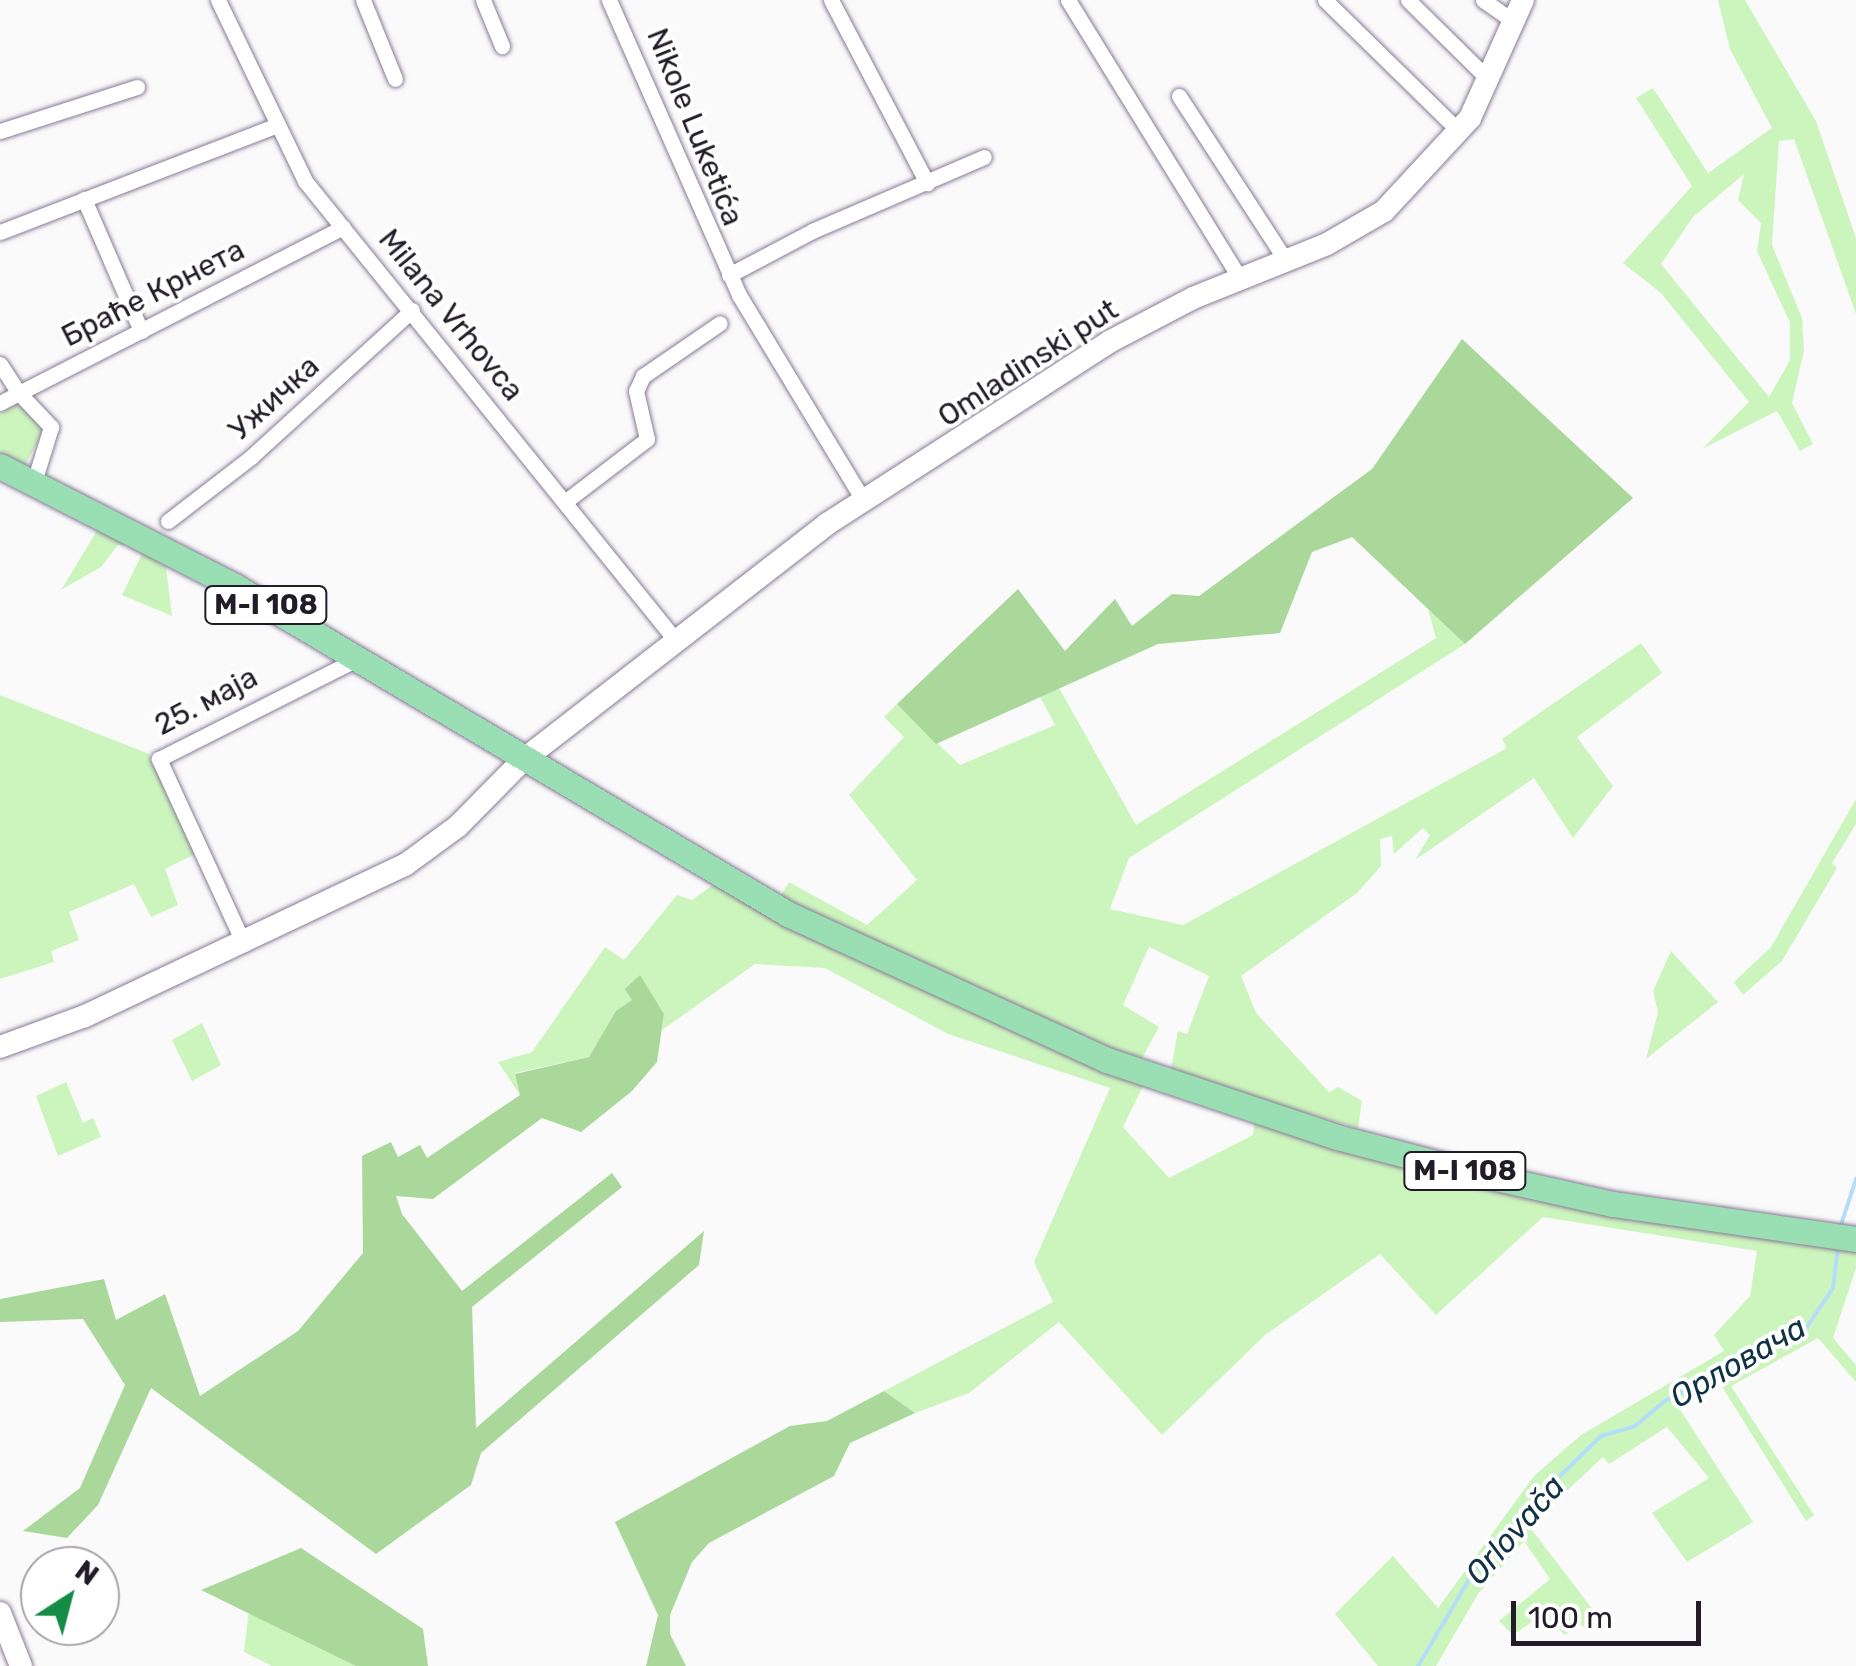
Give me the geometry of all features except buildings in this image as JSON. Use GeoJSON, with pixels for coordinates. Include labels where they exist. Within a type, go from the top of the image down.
{"type":"FeatureCollection","features":[{"type":"Feature","properties":{"kind":"main road","name":"M-I 108"},"geometry":{"type":"LineString","coordinates":[[0,466],[176,554],[788,914],[1106,1060],[1337,1137],[1474,1173],[1612,1204],[1856,1239]]}},
{"type":"Feature","properties":{"kind":"street","name":"Milana Vrhovca"},"geometry":{"type":"LineString","coordinates":[[218,0],[274,126],[305,180],[676,642]]}},
{"type":"Feature","properties":{"kind":"street"},"geometry":{"type":"LineString","coordinates":[[364,0],[396,79]]}},
{"type":"Feature","properties":{"kind":"street"},"geometry":{"type":"LineString","coordinates":[[483,0],[502,46]]}},
{"type":"Feature","properties":{"kind":"street","name":"Nikole Luketića"},"geometry":{"type":"LineString","coordinates":[[609,0],[728,275],[865,503]]}},
{"type":"Feature","properties":{"kind":"street"},"geometry":{"type":"LineString","coordinates":[[831,0],[927,183]]}},
{"type":"Feature","properties":{"kind":"street"},"geometry":{"type":"LineString","coordinates":[[1068,0],[1240,279]]}},
{"type":"Feature","properties":{"kind":"street"},"geometry":{"type":"LineString","coordinates":[[1324,0],[1460,132]]}},
{"type":"Feature","properties":{"kind":"street"},"geometry":{"type":"LineString","coordinates":[[1408,0],[1488,79]]}},
{"type":"Feature","properties":{"kind":"street"},"geometry":{"type":"LineString","coordinates":[[1483,0],[1518,10]]}},
{"type":"Feature","properties":{"kind":"street","name":"Omladinski put"},"geometry":{"type":"LineString","coordinates":[[523,760],[791,549],[1110,342],[1240,279],[1286,262],[1384,211],[1460,132],[1518,10]]}},
{"type":"Feature","properties":{"kind":"street"},"geometry":{"type":"LineString","coordinates":[[0,131],[137,86]]}},
{"type":"Feature","properties":{"kind":"street"},"geometry":{"type":"LineString","coordinates":[[1179,96],[1286,262]]}},
{"type":"Feature","properties":{"kind":"street"},"geometry":{"type":"LineString","coordinates":[[0,232],[274,126]]}},
{"type":"Feature","properties":{"kind":"street","name":"Nikole Luketića"},"geometry":{"type":"LineString","coordinates":[[728,275],[812,231],[984,158]]}},
{"type":"Feature","properties":{"kind":"street"},"geometry":{"type":"LineString","coordinates":[[84,199],[141,331]]}},
{"type":"Feature","properties":{"kind":"street","name":"Браће Крнета"},"geometry":{"type":"LineString","coordinates":[[0,403],[343,226]]}},
{"type":"Feature","properties":{"kind":"street","name":"Ужичка"},"geometry":{"type":"LineString","coordinates":[[168,521],[251,457],[412,310]]}},
{"type":"Feature","properties":{"kind":"street"},"geometry":{"type":"LineString","coordinates":[[566,501],[646,438],[636,391],[643,376],[720,323]]}},
{"type":"Feature","properties":{"kind":"street"},"geometry":{"type":"LineString","coordinates":[[0,364],[18,393],[51,427],[34,482]]}},
{"type":"Feature","properties":{"kind":"street","name":"25. маја"},"geometry":{"type":"LineString","coordinates":[[244,944],[158,760],[357,659]]}},
{"type":"Feature","properties":{"kind":"street"},"geometry":{"type":"LineString","coordinates":[[0,1047],[86,1016],[405,865],[458,826],[523,760]]}},
{"type":"Feature","properties":{"kind":"street"},"geometry":{"type":"LineString","coordinates":[[0,1613],[21,1664]]}},
{"type":"Feature","properties":{"kind":"green space"},"geometry":{"type":"Polygon","coordinates":[[[1718,0],[1745,0],[1816,121],[1856,238],[1856,314],[1794,139],[1779,141],[1772,245],[1802,318],[1804,351],[1792,403],[1813,444],[1800,451],[1777,411],[1702,449],[1749,402],[1661,293],[1623,263],[1692,186],[1636,98],[1653,88],[1708,173],[1772,128],[1730,49],[1718,0]],[[1744,174],[1693,217],[1661,264],[1769,397],[1790,360],[1790,323],[1757,251],[1761,223],[1738,200],[1744,174]]]}},
{"type":"Feature","properties":{"kind":"green space"},"geometry":{"type":"Polygon","coordinates":[[[1462,339],[1633,498],[1465,644],[1352,537],[1312,552],[1280,633],[1158,644],[936,744],[897,704],[1018,589],[1065,651],[1115,599],[1132,626],[1172,594],[1199,596],[1372,469],[1462,339]]]}},
{"type":"Feature","properties":{"kind":"green space"},"geometry":{"type":"Polygon","coordinates":[[[17,403],[27,404],[46,426],[25,466],[0,455],[0,414],[17,403]]]}},
{"type":"Feature","properties":{"kind":"green space"},"geometry":{"type":"Polygon","coordinates":[[[98,529],[132,546],[118,545],[101,567],[61,590],[98,529]]]}},
{"type":"Feature","properties":{"kind":"green space"},"geometry":{"type":"Polygon","coordinates":[[[143,552],[166,567],[172,616],[122,595],[143,552]]]}},
{"type":"Feature","properties":{"kind":"green space"},"geometry":{"type":"Polygon","coordinates":[[[1428,609],[1465,644],[1129,858],[1110,909],[1183,925],[1507,748],[1502,739],[1641,643],[1662,673],[1577,737],[1613,786],[1573,838],[1534,778],[1415,860],[1430,835],[1423,828],[1394,854],[1392,836],[1380,839],[1381,866],[1357,893],[1241,976],[1256,1013],[1329,1092],[1338,1087],[1362,1101],[1358,1128],[1170,1074],[1178,1031],[1187,1034],[1209,976],[1149,947],[1123,1005],[1159,1027],[1140,1062],[777,902],[789,882],[867,925],[917,880],[849,795],[904,737],[884,717],[897,704],[960,765],[1055,725],[1040,697],[1059,688],[1136,825],[1436,638],[1428,609]]]}},
{"type":"Feature","properties":{"kind":"green space"},"geometry":{"type":"Polygon","coordinates":[[[0,695],[149,754],[197,853],[165,869],[178,905],[151,917],[134,884],[69,912],[79,940],[51,951],[54,962],[0,979],[0,695]]]}},
{"type":"Feature","properties":{"kind":"green space"},"geometry":{"type":"Polygon","coordinates":[[[1856,799],[1856,824],[1832,863],[1837,868],[1782,961],[1743,995],[1734,982],[1771,947],[1856,799]]]}},
{"type":"Feature","properties":{"kind":"green space"},"geometry":{"type":"Polygon","coordinates":[[[714,884],[1145,1082],[1123,1127],[1169,1178],[1253,1135],[1255,1119],[1856,1248],[1856,1268],[1833,1338],[1856,1365],[1856,1382],[1818,1338],[1731,1386],[1814,1515],[1806,1521],[1721,1385],[1679,1408],[1753,1522],[1687,1562],[1652,1513],[1709,1478],[1667,1427],[1609,1464],[1603,1457],[1529,1526],[1603,1623],[1589,1632],[1578,1622],[1565,1635],[1543,1614],[1513,1635],[1499,1621],[1550,1579],[1524,1541],[1478,1594],[1436,1666],[1378,1666],[1335,1614],[1393,1556],[1438,1608],[1534,1476],[1581,1435],[1724,1351],[1714,1335],[1750,1296],[1757,1251],[1543,1217],[1436,1315],[1380,1254],[1265,1335],[1162,1435],[1059,1322],[969,1393],[915,1413],[884,1391],[1053,1302],[1034,1262],[1110,1088],[948,1034],[825,968],[755,964],[662,1030],[664,1014],[639,975],[632,1000],[616,1012],[589,1057],[515,1073],[520,1095],[498,1062],[532,1052],[605,947],[624,960],[677,895],[692,900],[714,884]]]}},
{"type":"Feature","properties":{"kind":"green space"},"geometry":{"type":"Polygon","coordinates":[[[1671,951],[1718,1002],[1646,1059],[1658,1012],[1653,991],[1671,951]]]}},
{"type":"Feature","properties":{"kind":"green space"},"geometry":{"type":"Polygon","coordinates":[[[640,975],[664,1014],[657,1062],[632,1091],[581,1132],[542,1118],[433,1199],[396,1196],[402,1214],[462,1291],[612,1173],[622,1187],[472,1307],[476,1428],[704,1231],[699,1265],[481,1453],[471,1485],[376,1554],[151,1388],[98,1505],[67,1538],[23,1531],[80,1488],[125,1385],[83,1319],[0,1322],[0,1299],[104,1279],[116,1320],[165,1294],[200,1396],[298,1331],[363,1253],[362,1156],[391,1142],[398,1157],[420,1145],[427,1158],[520,1095],[515,1074],[589,1057],[616,1011],[632,1000],[625,989],[640,975]]]}},
{"type":"Feature","properties":{"kind":"green space"},"geometry":{"type":"Polygon","coordinates":[[[202,1023],[221,1065],[192,1081],[172,1040],[202,1023]]]}},
{"type":"Feature","properties":{"kind":"green space"},"geometry":{"type":"Polygon","coordinates":[[[66,1082],[83,1123],[93,1118],[101,1137],[58,1156],[36,1096],[66,1082]]]}},
{"type":"Feature","properties":{"kind":"green space"},"geometry":{"type":"Polygon","coordinates":[[[884,1391],[915,1413],[850,1443],[834,1476],[709,1543],[692,1562],[670,1615],[670,1634],[686,1666],[646,1666],[658,1615],[615,1522],[790,1426],[827,1421],[884,1391]]]}},
{"type":"Feature","properties":{"kind":"green space"},"geometry":{"type":"Polygon","coordinates":[[[301,1548],[423,1629],[428,1666],[356,1666],[201,1590],[301,1548]]]}},
{"type":"Feature","properties":{"kind":"green space"},"geometry":{"type":"Polygon","coordinates":[[[249,1609],[356,1666],[272,1666],[244,1652],[249,1609]]]}},
{"type":"Feature","properties":{"kind":"waterway","name":"Орловача"},"geometry":{"type":"LineString","coordinates":[[1840,1228],[1856,1179]]}},
{"type":"Feature","properties":{"kind":"waterway","name":"Орловача"},"geometry":{"type":"LineString","coordinates":[[1418,1666],[1473,1573],[1527,1508],[1601,1436],[1635,1426],[1665,1401],[1807,1327],[1833,1288],[1838,1247]]}},
{"type":"Feature","properties":{"kind":"water label","name":"Orlovača"},"geometry":{"type":"Point","coordinates":[1515,1530]}}]}
